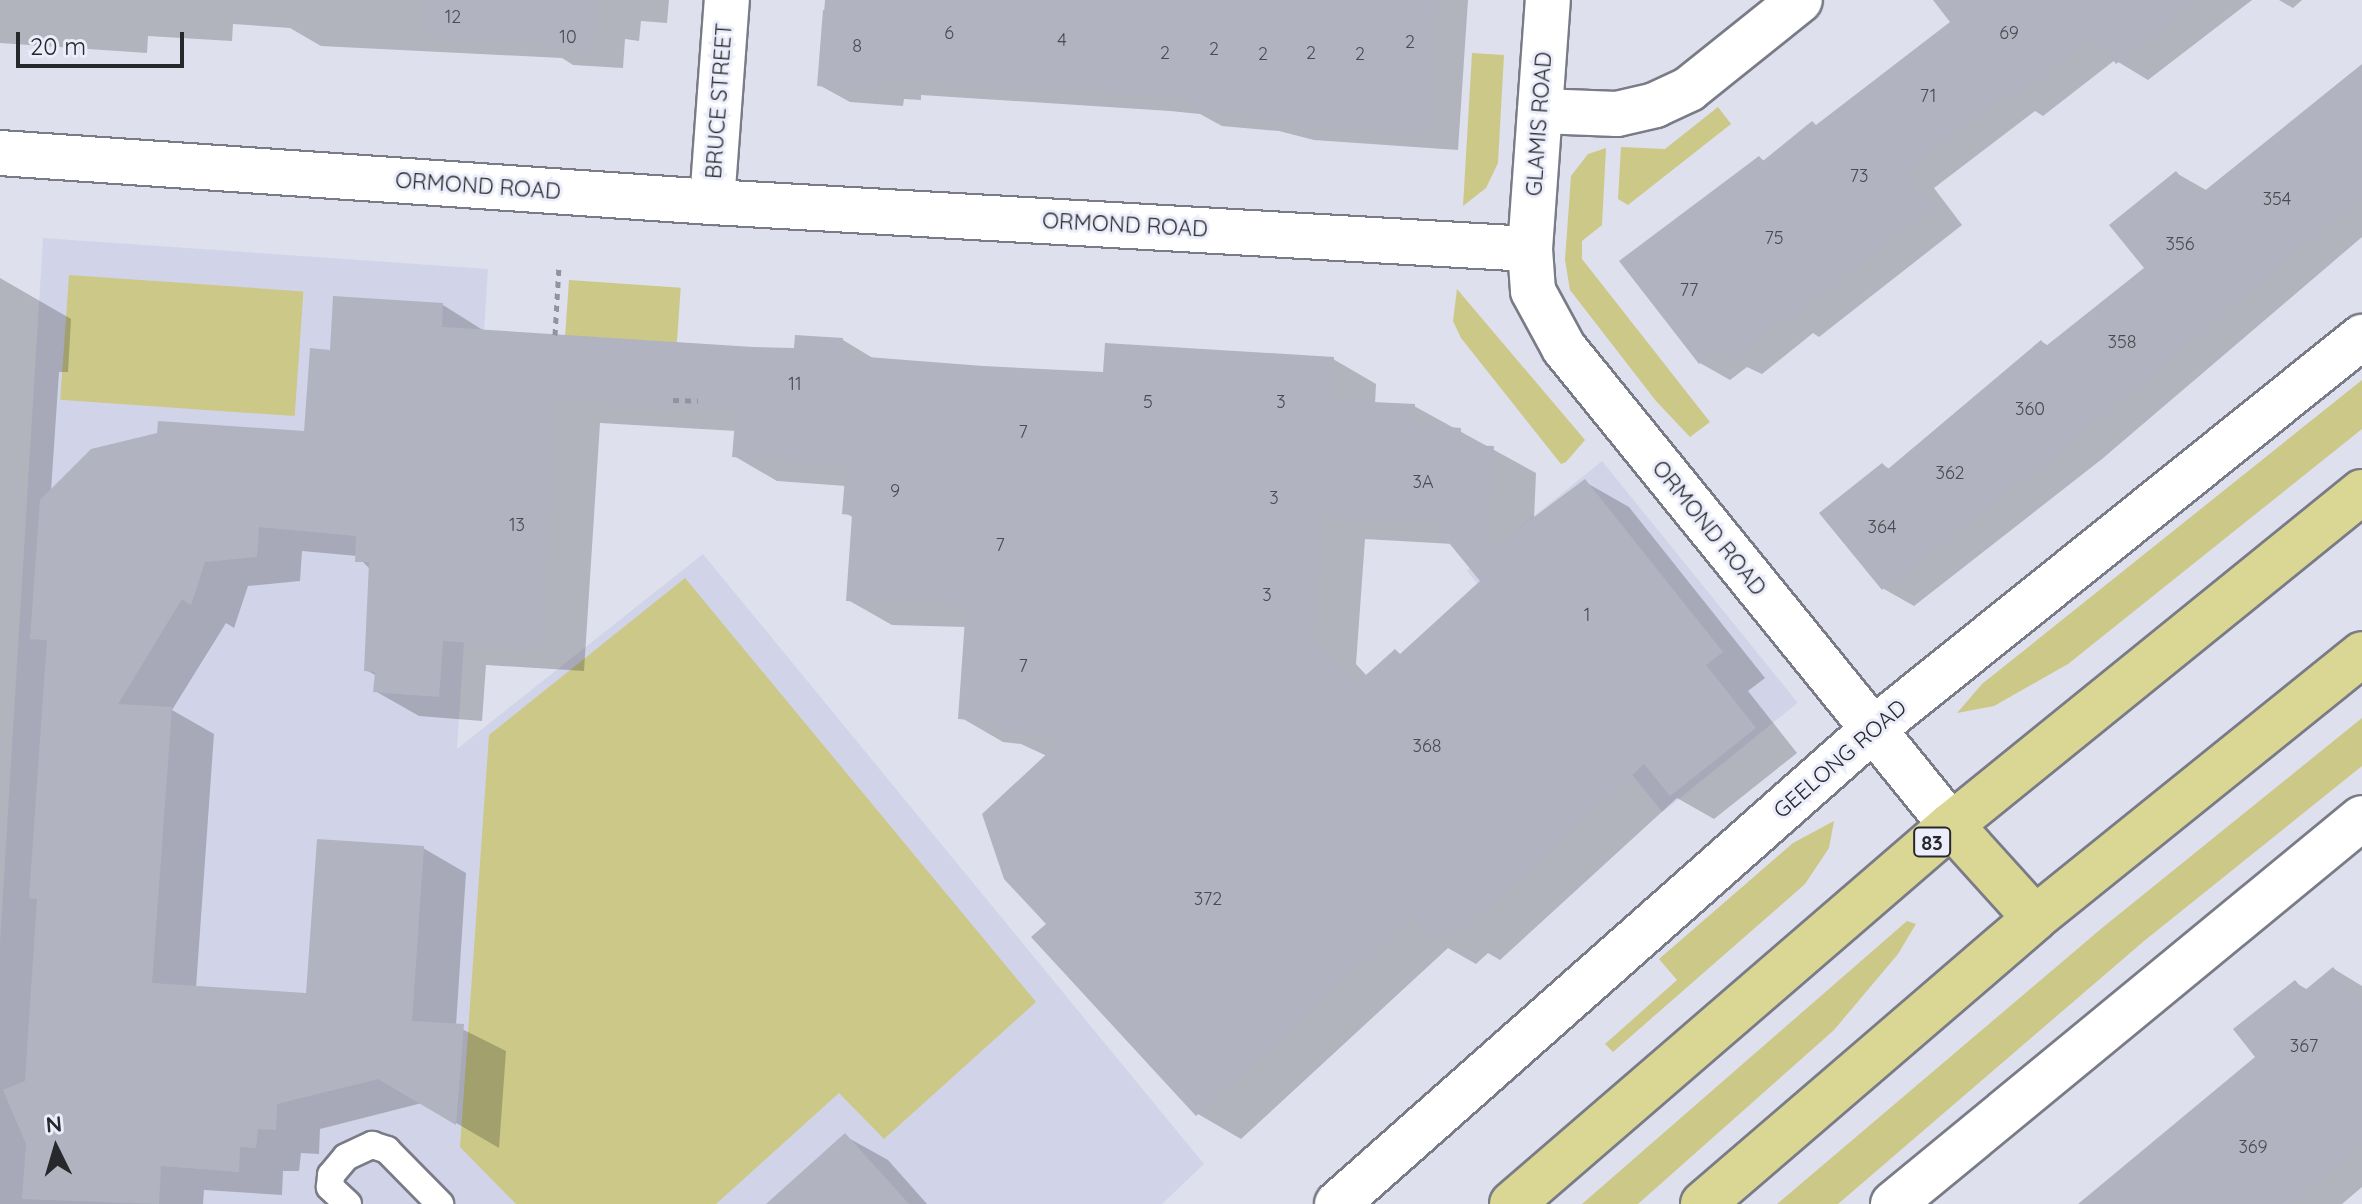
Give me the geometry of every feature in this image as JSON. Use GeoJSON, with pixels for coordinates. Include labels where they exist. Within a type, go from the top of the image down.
{"type":"FeatureCollection","features":[{"type":"Feature","properties":{"kind":"highway","name":"83"},"geometry":{"type":"LineString","coordinates":[[1512,1204],[1951,825],[2362,492]]}},
{"type":"Feature","properties":{"kind":"highway"},"geometry":{"type":"LineString","coordinates":[[1703,1204],[2035,918],[2362,654]]}},
{"type":"Feature","properties":{"kind":"highway"},"geometry":{"type":"LineString","coordinates":[[1951,825],[2035,918]]}},
{"type":"Feature","properties":{"kind":"street","name":"BRUCE STREET"},"geometry":{"type":"LineString","coordinates":[[712,202],[727,0]]}},
{"type":"Feature","properties":{"kind":"street","name":"GLAMIS ROAD"},"geometry":{"type":"LineString","coordinates":[[1530,249],[1548,0]]}},
{"type":"Feature","properties":{"kind":"street"},"geometry":{"type":"LineString","coordinates":[[1540,111],[1617,114],[1655,105],[1689,89],[1800,0]]}},
{"type":"Feature","properties":{"kind":"street","name":"ORMOND ROAD"},"geometry":{"type":"LineString","coordinates":[[0,153],[712,202],[1530,249],[1533,291],[1558,339],[1871,731],[1951,825]]}},
{"type":"Feature","properties":{"kind":"street","name":"GEELONG ROAD"},"geometry":{"type":"LineString","coordinates":[[1337,1204],[1871,731],[2362,337]]}},
{"type":"Feature","properties":{"kind":"street"},"geometry":{"type":"LineString","coordinates":[[1893,1204],[2355,838]]}},
{"type":"Feature","properties":{"kind":"lane"},"geometry":{"type":"LineString","coordinates":[[348,1204],[330,1187],[331,1175],[346,1157],[372,1145],[387,1150],[440,1204]]}},
{"type":"Feature","properties":{"kind":"path"},"geometry":{"type":"LineString","coordinates":[[555,335],[559,266]]}},
{"type":"Feature","properties":{"kind":"path"},"geometry":{"type":"LineString","coordinates":[[673,400],[698,401]]}},
{"type":"Feature","properties":{"kind":"shaded area"},"geometry":{"type":"Polygon","coordinates":[[[1472,53],[1504,55],[1498,163],[1486,188],[1463,206],[1472,53]]]}},
{"type":"Feature","properties":{"kind":"shaded area"},"geometry":{"type":"Polygon","coordinates":[[[1718,107],[1731,124],[1628,205],[1618,199],[1621,147],[1665,149],[1718,107]]]}},
{"type":"Feature","properties":{"kind":"shaded area"},"geometry":{"type":"Polygon","coordinates":[[[1606,148],[1602,225],[1582,241],[1582,259],[1710,422],[1690,437],[1656,401],[1570,290],[1565,260],[1571,176],[1588,154],[1606,148]]]}},
{"type":"Feature","properties":{"kind":"shaded area"},"geometry":{"type":"Polygon","coordinates":[[[43,238],[488,269],[457,749],[703,554],[1204,1164],[1162,1204],[0,1204],[0,943],[43,238]]]}},
{"type":"Feature","properties":{"kind":"shaded area"},"geometry":{"type":"Polygon","coordinates":[[[69,275],[303,291],[295,416],[60,400],[69,275]]]}},
{"type":"Feature","properties":{"kind":"shaded area"},"geometry":{"type":"Polygon","coordinates":[[[569,280],[681,288],[677,344],[565,336],[569,280]]]}},
{"type":"Feature","properties":{"kind":"shaded area"},"geometry":{"type":"Polygon","coordinates":[[[1457,289],[1585,440],[1566,462],[1561,464],[1461,338],[1453,321],[1457,289]]]}},
{"type":"Feature","properties":{"kind":"shaded area"},"geometry":{"type":"Polygon","coordinates":[[[2362,380],[2362,429],[2068,664],[1994,706],[1957,713],[1982,684],[2362,380]]]}},
{"type":"Feature","properties":{"kind":"shaded area"},"geometry":{"type":"Polygon","coordinates":[[[1602,461],[1798,703],[1662,812],[1467,571],[1602,461]]]}},
{"type":"Feature","properties":{"kind":"shaded area"},"geometry":{"type":"Polygon","coordinates":[[[685,578],[1036,1002],[884,1139],[839,1093],[716,1204],[516,1204],[460,1147],[489,735],[685,578]]]}},
{"type":"Feature","properties":{"kind":"shaded area"},"geometry":{"type":"Polygon","coordinates":[[[2362,718],[2362,766],[2144,941],[1838,1204],[1777,1204],[2102,928],[2362,718]]]}},
{"type":"Feature","properties":{"kind":"shaded area"},"geometry":{"type":"Polygon","coordinates":[[[1834,821],[1829,848],[1805,884],[1613,1052],[1605,1044],[1677,980],[1659,959],[1793,843],[1834,821]]]}},
{"type":"Feature","properties":{"kind":"shaded area"},"geometry":{"type":"Polygon","coordinates":[[[1907,921],[1916,924],[1898,954],[1834,1030],[1638,1204],[1582,1204],[1907,921]]]}},
{"type":"Feature","properties":{"kind":"building"},"geometry":{"type":"Polygon","coordinates":[[[425,0],[598,0],[593,52],[541,48],[541,43],[424,35],[425,0]]]}},
{"type":"Feature","properties":{"kind":"building"},"geometry":{"type":"Polygon","coordinates":[[[830,0],[1438,0],[1429,134],[1282,124],[1248,114],[1190,110],[1186,99],[1138,95],[891,79],[891,84],[874,83],[873,90],[817,86],[823,10],[829,10],[830,0]]]}},
{"type":"Feature","properties":{"kind":"building"},"geometry":{"type":"Polygon","coordinates":[[[1933,0],[2200,0],[2116,64],[2094,36],[2012,100],[2006,94],[1905,171],[1933,207],[1788,321],[1784,316],[1731,359],[1721,347],[1699,364],[1619,261],[1759,156],[1763,161],[1812,121],[1816,125],[1950,22],[1933,0]]]}},
{"type":"Feature","properties":{"kind":"building"},"geometry":{"type":"Polygon","coordinates":[[[2362,64],[2362,196],[2072,442],[1882,590],[1819,513],[1882,463],[1888,469],[2041,340],[2046,346],[2144,268],[2109,225],[2176,171],[2197,197],[2362,64]]]}},
{"type":"Feature","properties":{"kind":"building"},"geometry":{"type":"Polygon","coordinates":[[[333,296],[443,303],[442,327],[753,347],[794,348],[795,335],[843,338],[842,355],[983,366],[1103,372],[1105,343],[1334,357],[1331,400],[1415,404],[1414,424],[1461,428],[1460,445],[1494,446],[1487,552],[1585,479],[1723,652],[1706,665],[1756,728],[1670,796],[1644,764],[1455,937],[1446,927],[1431,941],[1411,918],[1196,1116],[1031,937],[1046,924],[1004,879],[982,814],[1065,737],[997,732],[997,722],[958,719],[966,605],[846,601],[852,515],[842,514],[846,465],[732,457],[736,410],[557,399],[541,647],[443,641],[439,697],[373,692],[375,672],[364,671],[369,562],[355,562],[356,536],[259,527],[257,557],[205,562],[191,605],[182,599],[118,704],[172,707],[152,983],[306,993],[317,839],[424,846],[412,1021],[464,1024],[456,1125],[378,1079],[277,1104],[276,1130],[258,1129],[256,1148],[240,1147],[239,1172],[161,1166],[159,1204],[22,1199],[26,1144],[3,1090],[25,1081],[37,899],[29,898],[47,640],[30,639],[40,500],[91,449],[157,433],[158,421],[304,431],[310,348],[330,350],[333,296]],[[1322,516],[1313,638],[1356,684],[1395,649],[1400,654],[1480,581],[1432,522],[1322,516]]]}},
{"type":"Feature","properties":{"kind":"building"},"geometry":{"type":"Polygon","coordinates":[[[2333,967],[2362,1003],[2362,1145],[2290,1204],[2078,1204],[2255,1057],[2233,1029],[2295,980],[2304,991],[2333,967]]]}},
{"type":"Feature","properties":{"kind":"building"},"geometry":{"type":"Polygon","coordinates":[[[845,1133],[909,1204],[766,1204],[845,1133]]]}}]}
